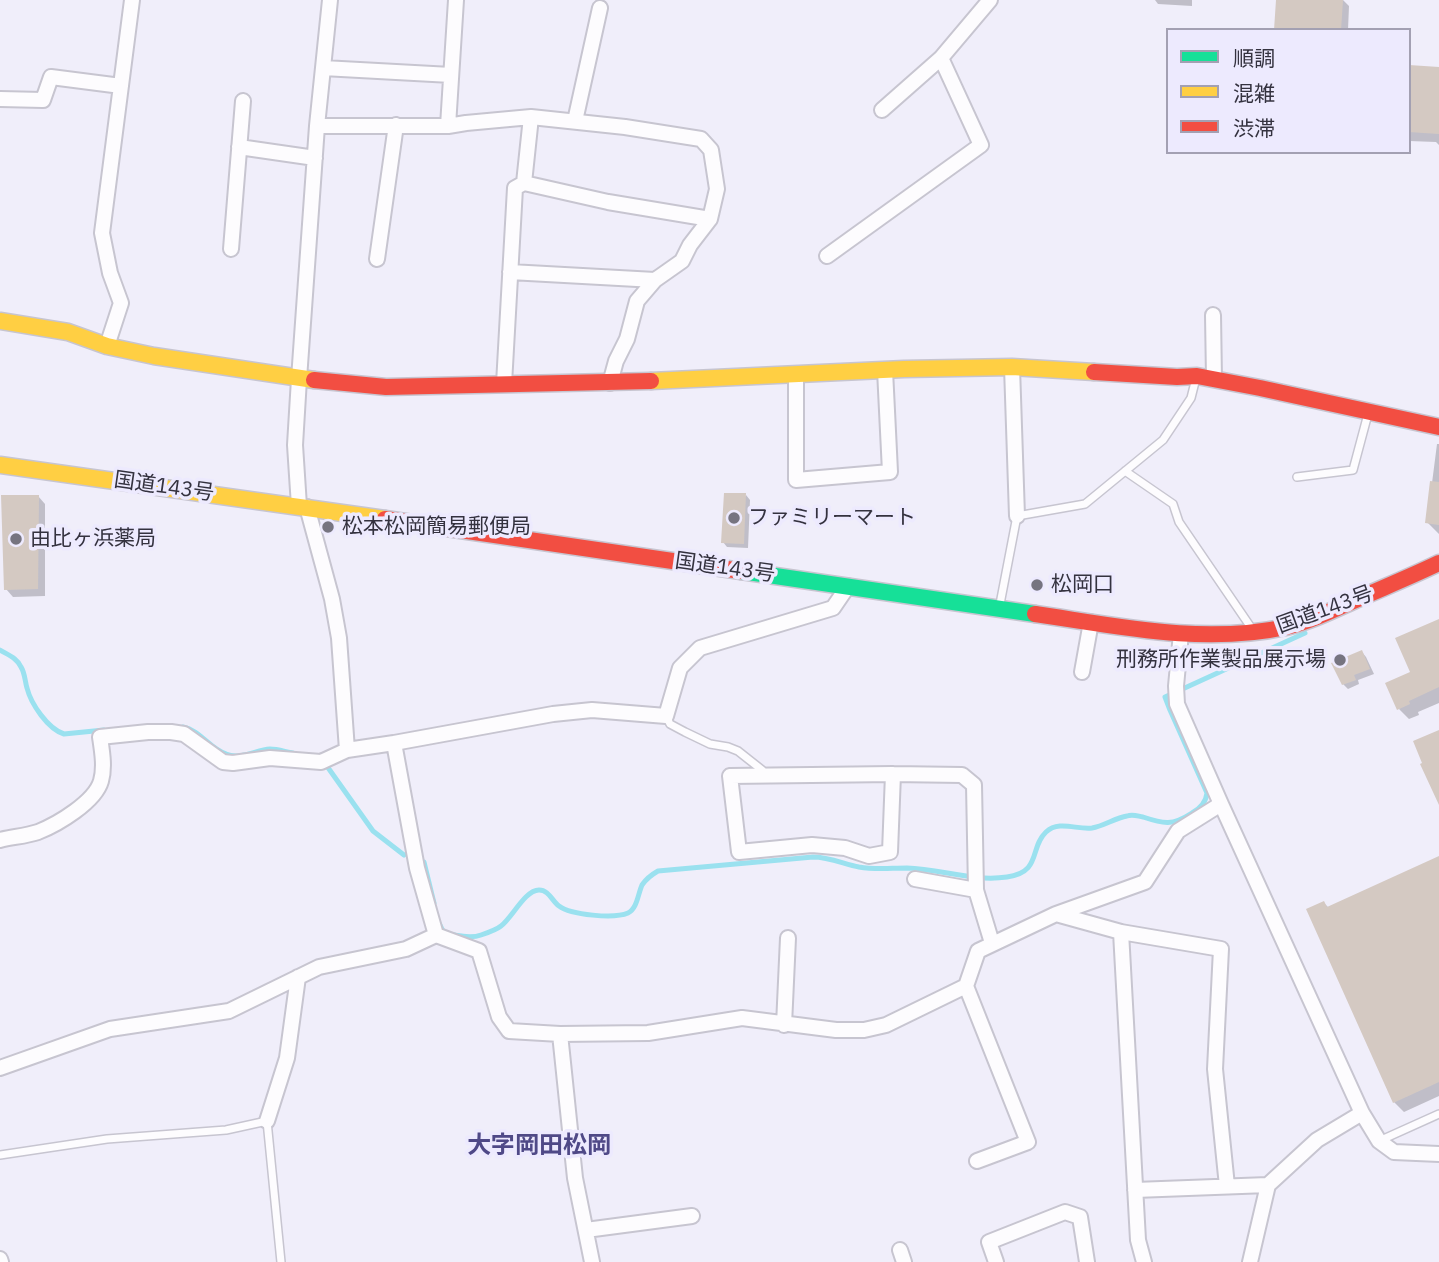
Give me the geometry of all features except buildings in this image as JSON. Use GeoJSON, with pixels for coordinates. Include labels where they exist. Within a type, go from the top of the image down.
{"type":"FeatureCollection","features":[{"type":"Feature","properties":{"kind":"main road"},"geometry":{"type":"LineString","coordinates":[[0,321],[68,332],[107,346],[154,356],[299,379],[386,387],[610,383],[885,370],[1012,368],[1197,376],[1439,427]]}},
{"type":"Feature","properties":{"kind":"main road","name":"国道143号"},"geometry":{"type":"LineString","coordinates":[[0,465],[303,506],[1142,630],[1181,633],[1221,635],[1287,627],[1320,616],[1439,563]]}},
{"type":"Feature","properties":{"kind":"street"},"geometry":{"type":"LineString","coordinates":[[107,346],[121,303],[110,273],[102,233],[132,0]]}},
{"type":"Feature","properties":{"kind":"street"},"geometry":{"type":"LineString","coordinates":[[330,0],[317,126],[295,445],[303,506],[339,638],[347,750]]}},
{"type":"Feature","properties":{"kind":"street"},"geometry":{"type":"LineString","coordinates":[[447,127],[456,0]]}},
{"type":"Feature","properties":{"kind":"street"},"geometry":{"type":"LineString","coordinates":[[882,110],[941,58],[990,0]]}},
{"type":"Feature","properties":{"kind":"street"},"geometry":{"type":"LineString","coordinates":[[575,121],[600,8]]}},
{"type":"Feature","properties":{"kind":"street"},"geometry":{"type":"LineString","coordinates":[[827,256],[981,145],[941,58]]}},
{"type":"Feature","properties":{"kind":"street"},"geometry":{"type":"LineString","coordinates":[[323,68],[451,75]]}},
{"type":"Feature","properties":{"kind":"street"},"geometry":{"type":"LineString","coordinates":[[0,99],[43,100],[51,77],[121,86]]}},
{"type":"Feature","properties":{"kind":"street"},"geometry":{"type":"LineString","coordinates":[[231,249],[243,102]]}},
{"type":"Feature","properties":{"kind":"street"},"geometry":{"type":"LineString","coordinates":[[317,126],[447,127],[531,117],[625,127],[701,139],[711,150],[717,189],[710,219],[690,245],[682,261],[655,280],[637,301],[627,339],[616,361],[610,383]]}},
{"type":"Feature","properties":{"kind":"street"},"geometry":{"type":"LineString","coordinates":[[524,183],[531,117]]}},
{"type":"Feature","properties":{"kind":"street"},"geometry":{"type":"LineString","coordinates":[[377,259],[396,125]]}},
{"type":"Feature","properties":{"kind":"street"},"geometry":{"type":"LineString","coordinates":[[239,148],[315,158]]}},
{"type":"Feature","properties":{"kind":"street"},"geometry":{"type":"LineString","coordinates":[[504,384],[515,188],[524,183],[608,202],[710,219]]}},
{"type":"Feature","properties":{"kind":"street"},"geometry":{"type":"LineString","coordinates":[[510,272],[655,280]]}},
{"type":"Feature","properties":{"kind":"street"},"geometry":{"type":"LineString","coordinates":[[1213,315],[1213,379]]}},
{"type":"Feature","properties":{"kind":"street"},"geometry":{"type":"LineString","coordinates":[[1012,368],[1017,516]]}},
{"type":"Feature","properties":{"kind":"street"},"geometry":{"type":"LineString","coordinates":[[796,374],[796,480],[890,472],[885,370]]}},
{"type":"Feature","properties":{"kind":"street"},"geometry":{"type":"LineString","coordinates":[[0,840],[38,832],[83,805],[101,782],[103,766],[100,737],[148,732],[184,734],[223,762],[270,758],[324,761],[347,750],[553,714],[592,710],[666,716],[680,668],[700,648],[833,608],[848,586]]}},
{"type":"Feature","properties":{"kind":"street"},"geometry":{"type":"LineString","coordinates":[[1082,671],[1091,622]]}},
{"type":"Feature","properties":{"kind":"street"},"geometry":{"type":"LineString","coordinates":[[1181,633],[1175,686],[1178,704],[1362,1114],[1379,1141],[1394,1152],[1439,1154]]}},
{"type":"Feature","properties":{"kind":"street"},"geometry":{"type":"LineString","coordinates":[[394,743],[417,868],[436,935]]}},
{"type":"Feature","properties":{"kind":"street"},"geometry":{"type":"LineString","coordinates":[[893,774],[890,852],[869,856],[845,848],[812,845],[739,852],[730,776],[893,774],[962,775],[974,785],[976,883],[992,943]]}},
{"type":"Feature","properties":{"kind":"street"},"geometry":{"type":"LineString","coordinates":[[977,1161],[1028,1142],[966,986],[978,951],[1056,914],[1145,882],[1178,831],[1221,804]]}},
{"type":"Feature","properties":{"kind":"street"},"geometry":{"type":"LineString","coordinates":[[915,879],[976,883]]}},
{"type":"Feature","properties":{"kind":"street"},"geometry":{"type":"LineString","coordinates":[[1056,914],[1121,932],[1222,949],[1215,1069],[1227,1186]]}},
{"type":"Feature","properties":{"kind":"street"},"geometry":{"type":"LineString","coordinates":[[1121,932],[1138,1240],[1144,1262]]}},
{"type":"Feature","properties":{"kind":"street"},"geometry":{"type":"LineString","coordinates":[[0,1068],[110,1029],[229,1012],[319,967],[406,949],[436,935],[479,951],[499,1017],[509,1031],[560,1034],[648,1033],[742,1018],[784,1025],[864,1030],[886,1025],[966,986]]}},
{"type":"Feature","properties":{"kind":"street"},"geometry":{"type":"LineString","coordinates":[[784,1025],[788,938]]}},
{"type":"Feature","properties":{"kind":"street"},"geometry":{"type":"LineString","coordinates":[[267,1121],[287,1058],[298,977]]}},
{"type":"Feature","properties":{"kind":"street"},"geometry":{"type":"LineString","coordinates":[[560,1034],[575,1178],[592,1262]]}},
{"type":"Feature","properties":{"kind":"street"},"geometry":{"type":"LineString","coordinates":[[1250,1262],[1268,1185],[1317,1140],[1362,1114]]}},
{"type":"Feature","properties":{"kind":"street"},"geometry":{"type":"LineString","coordinates":[[1135,1190],[1268,1185]]}},
{"type":"Feature","properties":{"kind":"street"},"geometry":{"type":"LineString","coordinates":[[996,1262],[989,1242],[1065,1212],[1080,1217],[1087,1262]]}},
{"type":"Feature","properties":{"kind":"street"},"geometry":{"type":"LineString","coordinates":[[586,1230],[692,1216]]}},
{"type":"Feature","properties":{"kind":"lane"},"geometry":{"type":"LineString","coordinates":[[999,608],[1017,516],[1085,504],[1163,440],[1191,398],[1197,376]]}},
{"type":"Feature","properties":{"kind":"lane"},"geometry":{"type":"LineString","coordinates":[[1297,477],[1353,470],[1369,412]]}},
{"type":"Feature","properties":{"kind":"lane"},"geometry":{"type":"LineString","coordinates":[[1125,471],[1173,504],[1179,522],[1254,633]]}},
{"type":"Feature","properties":{"kind":"lane"},"geometry":{"type":"LineString","coordinates":[[666,716],[670,724],[685,732],[710,744],[738,751],[766,776]]}},
{"type":"Feature","properties":{"kind":"lane"},"geometry":{"type":"LineString","coordinates":[[1379,1141],[1439,1114]]}},
{"type":"Feature","properties":{"kind":"lane"},"geometry":{"type":"LineString","coordinates":[[0,1155],[107,1139],[226,1130],[267,1121],[281,1262]]}},
{"type":"Feature","properties":{"kind":"waterway"},"geometry":{"type":"LineString","coordinates":[[439,923],[444,933],[468,937],[481,935],[501,926],[529,894],[539,890],[548,894],[559,906],[573,912],[603,916],[622,915],[633,908],[642,885],[658,871],[813,857],[865,868],[920,869],[969,877],[994,878],[1018,874],[1030,865],[1041,838],[1051,828],[1092,828],[1131,815],[1173,822],[1198,809],[1207,793],[1165,697],[1305,633]]}},
{"type":"Feature","properties":{"kind":"waterway"},"geometry":{"type":"LineString","coordinates":[[0,650],[19,664],[32,701],[52,727],[64,734],[104,730]]}},
{"type":"Feature","properties":{"kind":"waterway"},"geometry":{"type":"LineString","coordinates":[[183,727],[195,732],[220,752],[231,756],[270,749],[293,753]]}},
{"type":"Feature","properties":{"kind":"waterway"},"geometry":{"type":"LineString","coordinates":[[324,762],[373,831],[404,855]]}},
{"type":"Feature","properties":{"kind":"waterway"},"geometry":{"type":"LineString","coordinates":[[424,862],[434,903]]}},
{"type":"Feature","properties":{"kind":"traffic: fast"},"geometry":{"type":"LineString","coordinates":[[741,571],[1035,614]]}},
{"type":"Feature","properties":{"kind":"traffic: slow"},"geometry":{"type":"LineString","coordinates":[[0,321],[68,332],[107,346],[154,356],[314,380]]}},
{"type":"Feature","properties":{"kind":"traffic: slow"},"geometry":{"type":"LineString","coordinates":[[651,381],[904,369],[1012,367],[1094,372]]}},
{"type":"Feature","properties":{"kind":"traffic: slow"},"geometry":{"type":"LineString","coordinates":[[0,465],[385,519]]}},
{"type":"Feature","properties":{"kind":"traffic: jam"},"geometry":{"type":"LineString","coordinates":[[1094,372],[1197,376],[1439,427]]}},
{"type":"Feature","properties":{"kind":"traffic: jam"},"geometry":{"type":"LineString","coordinates":[[314,380],[386,387],[651,381]]}},
{"type":"Feature","properties":{"kind":"traffic: jam"},"geometry":{"type":"LineString","coordinates":[[385,519],[741,571]]}},
{"type":"Feature","properties":{"kind":"traffic: jam"},"geometry":{"type":"LineString","coordinates":[[1035,614],[1160,632],[1255,632],[1310,620],[1439,563]]}},
{"type":"Feature","properties":{"kind":"place","name":"ファミリーマート"},"geometry":{"type":"Point","coordinates":[734,518]}},
{"type":"Feature","properties":{"kind":"place","name":"松本松岡簡易郵便局"},"geometry":{"type":"Point","coordinates":[328,527]}},
{"type":"Feature","properties":{"kind":"place","name":"由比ヶ浜薬局"},"geometry":{"type":"Point","coordinates":[16,539]}},
{"type":"Feature","properties":{"kind":"place","name":"松岡口"},"geometry":{"type":"Point","coordinates":[1037,585]}},
{"type":"Feature","properties":{"kind":"place","name":"刑務所作業製品展示場"},"geometry":{"type":"Point","coordinates":[1340,660]}},
{"type":"Feature","properties":{"kind":"district","name":"大字岡田松岡"},"geometry":{"type":"Point","coordinates":[539,1146]}}]}
